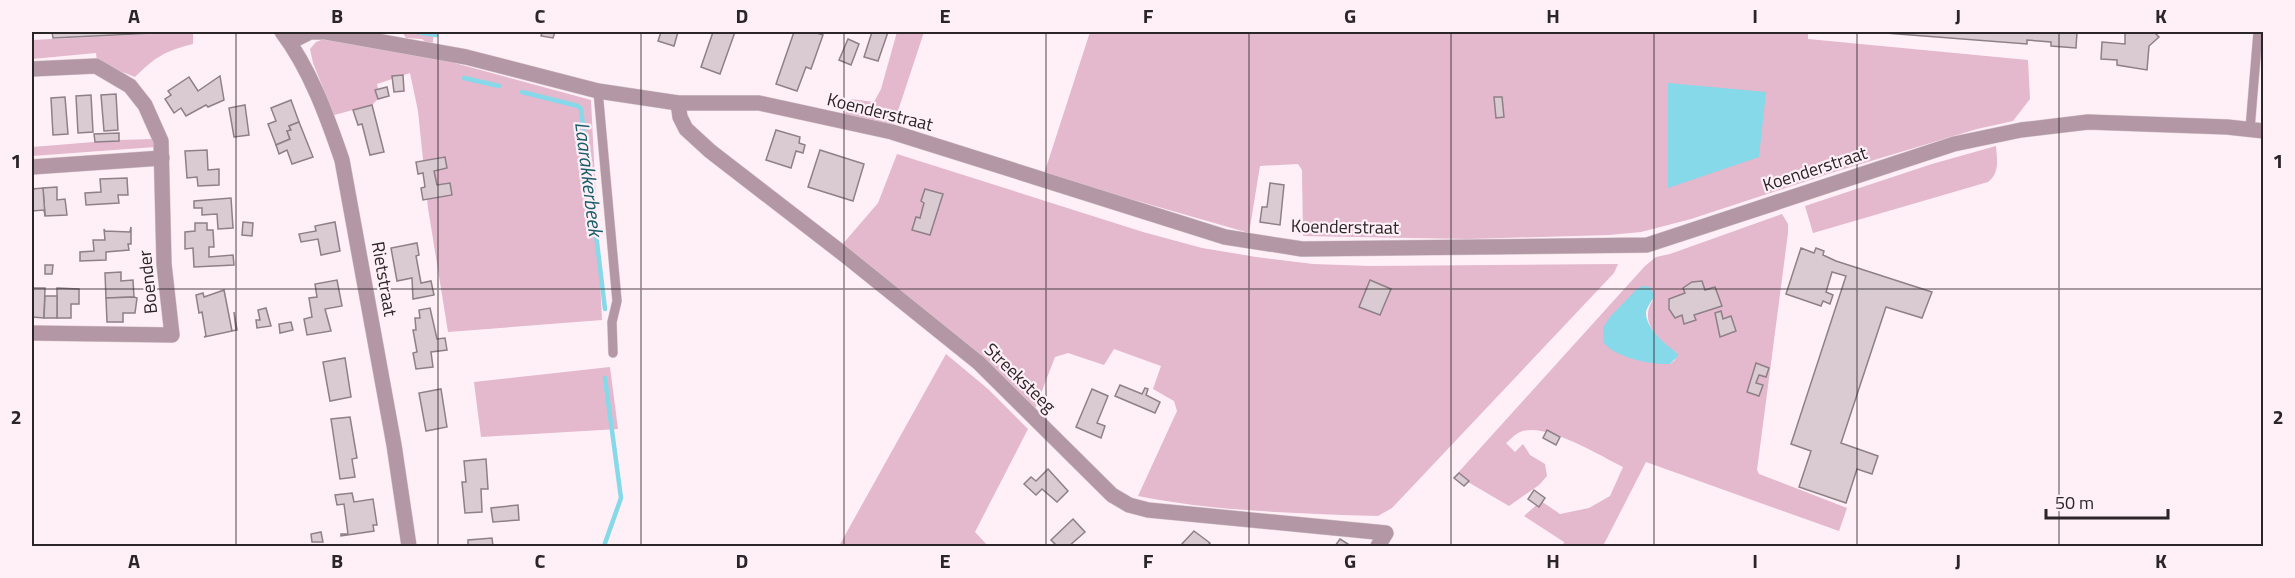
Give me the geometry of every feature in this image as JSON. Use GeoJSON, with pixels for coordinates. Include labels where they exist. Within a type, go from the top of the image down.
{"type":"FeatureCollection","features":[{"type":"Feature","properties":{"kind":"street","name":"Koenderstraat"},"geometry":{"type":"LineString","coordinates":[[286,37],[310,32],[324,32],[466,57],[598,91],[678,103],[759,103],[892,132],[1225,237],[1302,249],[1647,245],[1954,144],[2021,130],[2088,122],[2257,130]]}},
{"type":"Feature","properties":{"kind":"street","name":"Rietstraat"},"geometry":{"type":"LineString","coordinates":[[286,37],[330,124],[342,160],[394,445],[409,546]]}},
{"type":"Feature","properties":{"kind":"street","name":"Boender"},"geometry":{"type":"LineString","coordinates":[[32,69],[96,66],[130,86],[145,105],[161,141],[164,264],[171,335],[32,333]]}},
{"type":"Feature","properties":{"kind":"street","name":"Streeksteeg"},"geometry":{"type":"LineString","coordinates":[[678,103],[680,117],[686,129],[710,152],[846,256],[979,363],[1112,495],[1129,505],[1148,510],[1386,533],[1378,546]]}},
{"type":"Feature","properties":{"kind":"street"},"geometry":{"type":"LineString","coordinates":[[32,167],[162,158]]}},
{"type":"Feature","properties":{"kind":"lane"},"geometry":{"type":"LineString","coordinates":[[2257,130],[2258,32]]}},
{"type":"Feature","properties":{"kind":"lane"},"geometry":{"type":"LineString","coordinates":[[598,91],[616,301],[612,322],[613,353]]}},
{"type":"Feature","properties":{"kind":"shaded area"},"geometry":{"type":"Polygon","coordinates":[[[193,32],[193,44],[161,56],[135,77],[97,62],[96,53],[32,59],[32,40],[193,32]]]}},
{"type":"Feature","properties":{"kind":"shaded area"},"geometry":{"type":"Polygon","coordinates":[[[402,32],[434,32],[432,48],[422,39],[406,38],[402,32]]]}},
{"type":"Feature","properties":{"kind":"shaded area"},"geometry":{"type":"Polygon","coordinates":[[[897,32],[924,32],[892,129],[845,114],[851,99],[874,102],[881,89],[897,32]]]}},
{"type":"Feature","properties":{"kind":"shaded area"},"geometry":{"type":"Polygon","coordinates":[[[1090,32],[1808,32],[1808,39],[2028,60],[2030,99],[2013,121],[1977,129],[1831,173],[1691,219],[1641,232],[1468,239],[1303,236],[1302,170],[1298,164],[1260,166],[1249,233],[1044,174],[1090,32]]]}},
{"type":"Feature","properties":{"kind":"shaded area"},"geometry":{"type":"Polygon","coordinates":[[[324,39],[403,49],[591,100],[602,320],[448,332],[428,208],[418,111],[410,73],[377,84],[380,97],[372,105],[334,115],[313,63],[310,49],[316,42],[324,39]]]}},
{"type":"Feature","properties":{"kind":"shaded area"},"geometry":{"type":"Polygon","coordinates":[[[153,139],[155,147],[32,156],[32,147],[153,139]]]}},
{"type":"Feature","properties":{"kind":"shaded area"},"geometry":{"type":"Polygon","coordinates":[[[1996,146],[1996,170],[1988,182],[1813,233],[1805,206],[1932,164],[1996,146]]]}},
{"type":"Feature","properties":{"kind":"shaded area"},"geometry":{"type":"Polygon","coordinates":[[[897,154],[1143,232],[1202,248],[1256,257],[1313,264],[1370,266],[1618,264],[1614,273],[1392,508],[1378,516],[1258,511],[1168,501],[1138,496],[1177,411],[1174,401],[1153,389],[1161,366],[1114,349],[1104,365],[1068,353],[1055,357],[1035,409],[841,246],[878,203],[897,154]]]}},
{"type":"Feature","properties":{"kind":"shaded area"},"geometry":{"type":"Polygon","coordinates":[[[1782,214],[1788,224],[1788,233],[1757,470],[1759,474],[1847,508],[1839,531],[1646,462],[1603,546],[1563,546],[1564,542],[1524,516],[1541,501],[1560,514],[1589,508],[1610,496],[1623,467],[1572,441],[1543,431],[1520,432],[1506,443],[1515,452],[1523,444],[1530,455],[1545,464],[1547,476],[1539,485],[1509,506],[1456,475],[1645,266],[1656,257],[1782,214]],[[1653,300],[1610,317],[1670,364],[1675,360],[1677,353],[1653,330],[1649,323],[1649,308],[1653,300]]]}},
{"type":"Feature","properties":{"kind":"shaded area"},"geometry":{"type":"Polygon","coordinates":[[[946,354],[988,389],[1028,429],[975,532],[988,546],[839,546],[946,354]]]}},
{"type":"Feature","properties":{"kind":"shaded area"},"geometry":{"type":"Polygon","coordinates":[[[610,367],[618,429],[481,437],[474,382],[610,367]]]}},
{"type":"Feature","properties":{"kind":"water"},"geometry":{"type":"Polygon","coordinates":[[[1668,83],[1766,92],[1759,157],[1668,188],[1668,83]]]}},
{"type":"Feature","properties":{"kind":"water"},"geometry":{"type":"Polygon","coordinates":[[[1643,286],[1650,287],[1654,294],[1646,312],[1652,330],[1677,353],[1678,356],[1670,364],[1635,360],[1617,353],[1604,343],[1603,328],[1610,317],[1637,289],[1643,286]]]}},
{"type":"Feature","properties":{"kind":"building"},"geometry":{"type":"Polygon","coordinates":[[[52,32],[176,32],[53,38],[52,32]]]}},
{"type":"Feature","properties":{"kind":"building"},"geometry":{"type":"Polygon","coordinates":[[[542,32],[555,32],[553,38],[541,36],[542,32]]]}},
{"type":"Feature","properties":{"kind":"building"},"geometry":{"type":"Polygon","coordinates":[[[661,32],[678,32],[674,46],[658,41],[661,32]]]}},
{"type":"Feature","properties":{"kind":"building"},"geometry":{"type":"Polygon","coordinates":[[[713,32],[735,32],[720,74],[701,67],[713,32]]]}},
{"type":"Feature","properties":{"kind":"building"},"geometry":{"type":"Polygon","coordinates":[[[794,32],[814,32],[823,35],[811,69],[806,67],[797,91],[776,84],[794,32]]]}},
{"type":"Feature","properties":{"kind":"building"},"geometry":{"type":"Polygon","coordinates":[[[872,32],[888,32],[878,61],[864,57],[872,32]]]}},
{"type":"Feature","properties":{"kind":"building"},"geometry":{"type":"Polygon","coordinates":[[[1872,32],[2077,32],[2076,48],[2051,46],[2051,42],[2027,40],[2027,44],[1872,32]]]}},
{"type":"Feature","properties":{"kind":"building"},"geometry":{"type":"Polygon","coordinates":[[[2154,32],[2159,37],[2149,46],[2147,70],[2117,65],[2117,60],[2101,59],[2102,42],[2125,44],[2125,33],[2154,32]]]}},
{"type":"Feature","properties":{"kind":"building"},"geometry":{"type":"Polygon","coordinates":[[[848,39],[859,44],[851,65],[839,60],[848,39]]]}},
{"type":"Feature","properties":{"kind":"building"},"geometry":{"type":"Polygon","coordinates":[[[403,75],[404,91],[394,92],[392,76],[403,75]]]}},
{"type":"Feature","properties":{"kind":"building"},"geometry":{"type":"Polygon","coordinates":[[[220,76],[224,100],[208,107],[206,105],[186,116],[181,108],[174,113],[165,99],[171,95],[168,91],[189,77],[198,91],[220,76]]]}},
{"type":"Feature","properties":{"kind":"building"},"geometry":{"type":"Polygon","coordinates":[[[387,87],[389,96],[378,99],[375,90],[387,87]]]}},
{"type":"Feature","properties":{"kind":"building"},"geometry":{"type":"Polygon","coordinates":[[[116,94],[118,130],[104,131],[101,95],[116,94]]]}},
{"type":"Feature","properties":{"kind":"building"},"geometry":{"type":"Polygon","coordinates":[[[91,95],[93,132],[78,133],[76,96],[91,95]]]}},
{"type":"Feature","properties":{"kind":"building"},"geometry":{"type":"Polygon","coordinates":[[[65,97],[68,134],[53,135],[51,98],[65,97]]]}},
{"type":"Feature","properties":{"kind":"building"},"geometry":{"type":"Polygon","coordinates":[[[1494,97],[1502,97],[1504,117],[1496,118],[1494,97]]]}},
{"type":"Feature","properties":{"kind":"building"},"geometry":{"type":"Polygon","coordinates":[[[291,100],[299,122],[289,126],[291,130],[287,131],[290,139],[276,145],[268,124],[276,121],[271,108],[291,100]]]}},
{"type":"Feature","properties":{"kind":"building"},"geometry":{"type":"Polygon","coordinates":[[[245,105],[249,135],[234,137],[229,108],[245,105]]]}},
{"type":"Feature","properties":{"kind":"building"},"geometry":{"type":"Polygon","coordinates":[[[372,105],[384,152],[370,155],[362,124],[358,125],[353,110],[372,105]]]}},
{"type":"Feature","properties":{"kind":"building"},"geometry":{"type":"Polygon","coordinates":[[[299,122],[313,157],[292,164],[287,150],[279,154],[276,145],[290,139],[287,131],[291,130],[289,126],[299,122]]]}},
{"type":"Feature","properties":{"kind":"building"},"geometry":{"type":"Polygon","coordinates":[[[776,130],[800,137],[799,143],[805,145],[803,153],[796,151],[791,168],[766,160],[776,130]]]}},
{"type":"Feature","properties":{"kind":"building"},"geometry":{"type":"Polygon","coordinates":[[[119,133],[119,141],[95,142],[94,134],[119,133]]]}},
{"type":"Feature","properties":{"kind":"building"},"geometry":{"type":"Polygon","coordinates":[[[207,150],[208,170],[219,169],[219,185],[198,186],[197,177],[187,178],[185,151],[207,150]]]}},
{"type":"Feature","properties":{"kind":"building"},"geometry":{"type":"Polygon","coordinates":[[[820,150],[864,164],[853,201],[808,187],[820,150]]]}},
{"type":"Feature","properties":{"kind":"building"},"geometry":{"type":"Polygon","coordinates":[[[445,157],[447,168],[434,171],[437,185],[450,183],[452,195],[423,200],[421,188],[425,187],[423,173],[418,174],[416,162],[445,157]]]}},
{"type":"Feature","properties":{"kind":"building"},"geometry":{"type":"Polygon","coordinates":[[[127,178],[128,195],[118,195],[119,203],[86,205],[85,193],[101,192],[100,179],[127,178]]]}},
{"type":"Feature","properties":{"kind":"building"},"geometry":{"type":"Polygon","coordinates":[[[1270,183],[1284,185],[1280,225],[1260,222],[1262,207],[1267,207],[1270,183]]]}},
{"type":"Feature","properties":{"kind":"building"},"geometry":{"type":"Polygon","coordinates":[[[57,187],[57,200],[65,199],[67,215],[45,216],[43,188],[57,187]]]}},
{"type":"Feature","properties":{"kind":"building"},"geometry":{"type":"Polygon","coordinates":[[[43,188],[45,216],[44,210],[32,211],[32,189],[43,188]]]}},
{"type":"Feature","properties":{"kind":"building"},"geometry":{"type":"Polygon","coordinates":[[[925,189],[943,194],[930,235],[912,230],[916,217],[920,218],[924,203],[921,201],[925,189]]]}},
{"type":"Feature","properties":{"kind":"building"},"geometry":{"type":"Polygon","coordinates":[[[231,198],[233,228],[218,229],[217,214],[202,215],[202,208],[194,208],[194,201],[231,198]]]}},
{"type":"Feature","properties":{"kind":"building"},"geometry":{"type":"Polygon","coordinates":[[[243,222],[253,223],[252,236],[242,235],[243,222]]]}},
{"type":"Feature","properties":{"kind":"building"},"geometry":{"type":"Polygon","coordinates":[[[335,222],[340,251],[321,255],[318,239],[301,242],[299,234],[316,231],[315,226],[335,222]]]}},
{"type":"Feature","properties":{"kind":"building"},"geometry":{"type":"Polygon","coordinates":[[[195,223],[207,223],[207,230],[213,230],[214,247],[209,247],[209,257],[233,255],[234,265],[194,267],[193,248],[185,249],[185,232],[195,231],[195,223]]]}},
{"type":"Feature","properties":{"kind":"building"},"geometry":{"type":"Polygon","coordinates":[[[131,227],[129,250],[106,252],[106,260],[80,261],[80,252],[94,251],[93,240],[105,240],[104,229],[105,231],[130,232],[131,227]]]}},
{"type":"Feature","properties":{"kind":"building"},"geometry":{"type":"Polygon","coordinates":[[[417,243],[419,255],[416,256],[421,283],[431,281],[434,295],[413,299],[412,278],[397,281],[391,248],[417,243]]]}},
{"type":"Feature","properties":{"kind":"building"},"geometry":{"type":"Polygon","coordinates":[[[1801,248],[1814,253],[1816,248],[1824,251],[1823,255],[1836,261],[1932,292],[1922,318],[1886,307],[1841,443],[1878,456],[1872,474],[1857,469],[1846,503],[1799,487],[1811,451],[1791,444],[1846,276],[1832,272],[1826,292],[1833,295],[1830,304],[1823,301],[1821,306],[1786,294],[1801,248]]]}},
{"type":"Feature","properties":{"kind":"building"},"geometry":{"type":"Polygon","coordinates":[[[45,265],[53,265],[52,274],[45,274],[45,265]]]}},
{"type":"Feature","properties":{"kind":"building"},"geometry":{"type":"Polygon","coordinates":[[[121,272],[121,281],[133,280],[134,297],[106,298],[105,273],[121,272]]]}},
{"type":"Feature","properties":{"kind":"building"},"geometry":{"type":"Polygon","coordinates":[[[337,280],[342,306],[325,309],[331,331],[307,335],[304,319],[312,317],[309,298],[317,297],[315,284],[337,280]]]}},
{"type":"Feature","properties":{"kind":"building"},"geometry":{"type":"Polygon","coordinates":[[[1370,280],[1391,289],[1380,315],[1359,307],[1370,280]]]}},
{"type":"Feature","properties":{"kind":"building"},"geometry":{"type":"Polygon","coordinates":[[[1702,281],[1705,290],[1715,287],[1722,306],[1694,315],[1696,320],[1684,324],[1682,315],[1675,318],[1669,309],[1669,299],[1685,293],[1683,288],[1692,282],[1702,281]]]}},
{"type":"Feature","properties":{"kind":"building"},"geometry":{"type":"Polygon","coordinates":[[[32,288],[45,288],[44,318],[32,317],[32,288]]]}},
{"type":"Feature","properties":{"kind":"building"},"geometry":{"type":"Polygon","coordinates":[[[57,288],[79,289],[79,304],[71,304],[71,318],[57,318],[57,288]]]}},
{"type":"Feature","properties":{"kind":"building"},"geometry":{"type":"Polygon","coordinates":[[[224,290],[232,331],[236,330],[234,312],[237,330],[204,337],[206,336],[202,312],[199,313],[196,295],[203,293],[204,297],[224,290]]]}},
{"type":"Feature","properties":{"kind":"building"},"geometry":{"type":"Polygon","coordinates":[[[45,296],[57,296],[57,318],[44,318],[45,296]]]}},
{"type":"Feature","properties":{"kind":"building"},"geometry":{"type":"Polygon","coordinates":[[[106,298],[137,298],[135,313],[123,313],[123,322],[107,322],[106,298]]]}},
{"type":"Feature","properties":{"kind":"building"},"geometry":{"type":"Polygon","coordinates":[[[266,308],[271,326],[257,328],[256,320],[260,320],[258,310],[266,308]]]}},
{"type":"Feature","properties":{"kind":"building"},"geometry":{"type":"Polygon","coordinates":[[[430,308],[437,339],[445,338],[447,350],[431,352],[433,367],[416,369],[413,353],[417,352],[413,330],[416,330],[415,318],[420,318],[419,310],[430,308]]]}},
{"type":"Feature","properties":{"kind":"building"},"geometry":{"type":"Polygon","coordinates":[[[1721,311],[1723,319],[1731,316],[1736,331],[1720,337],[1715,313],[1721,311]]]}},
{"type":"Feature","properties":{"kind":"building"},"geometry":{"type":"Polygon","coordinates":[[[291,322],[293,330],[280,333],[279,324],[291,322]]]}},
{"type":"Feature","properties":{"kind":"building"},"geometry":{"type":"Polygon","coordinates":[[[345,358],[351,397],[330,401],[323,362],[345,358]]]}},
{"type":"Feature","properties":{"kind":"building"},"geometry":{"type":"Polygon","coordinates":[[[1756,363],[1769,368],[1766,377],[1759,375],[1756,383],[1763,385],[1759,396],[1747,392],[1756,363]]]}},
{"type":"Feature","properties":{"kind":"building"},"geometry":{"type":"Polygon","coordinates":[[[1120,385],[1142,394],[1145,388],[1148,389],[1146,395],[1160,402],[1155,413],[1115,396],[1120,385]]]}},
{"type":"Feature","properties":{"kind":"building"},"geometry":{"type":"Polygon","coordinates":[[[441,389],[447,427],[426,431],[419,393],[441,389]]]}},
{"type":"Feature","properties":{"kind":"building"},"geometry":{"type":"Polygon","coordinates":[[[1092,389],[1108,396],[1097,423],[1105,426],[1101,438],[1076,427],[1092,389]]]}},
{"type":"Feature","properties":{"kind":"building"},"geometry":{"type":"Polygon","coordinates":[[[350,417],[357,458],[352,459],[355,477],[340,479],[331,419],[350,417]]]}},
{"type":"Feature","properties":{"kind":"building"},"geometry":{"type":"Polygon","coordinates":[[[1547,430],[1560,437],[1556,445],[1543,438],[1547,430]]]}},
{"type":"Feature","properties":{"kind":"building"},"geometry":{"type":"Polygon","coordinates":[[[486,459],[488,489],[481,489],[482,512],[465,513],[462,482],[466,482],[464,461],[486,459]]]}},
{"type":"Feature","properties":{"kind":"building"},"geometry":{"type":"Polygon","coordinates":[[[1048,469],[1068,491],[1057,502],[1042,489],[1036,495],[1024,484],[1031,477],[1036,481],[1048,469]]]}},
{"type":"Feature","properties":{"kind":"building"},"geometry":{"type":"Polygon","coordinates":[[[1459,473],[1469,481],[1464,486],[1454,478],[1459,473]]]}},
{"type":"Feature","properties":{"kind":"building"},"geometry":{"type":"Polygon","coordinates":[[[1534,490],[1545,498],[1539,507],[1528,499],[1534,490]]]}},
{"type":"Feature","properties":{"kind":"building"},"geometry":{"type":"Polygon","coordinates":[[[352,493],[354,502],[373,499],[377,525],[373,525],[374,531],[341,536],[341,534],[348,534],[344,504],[337,505],[335,495],[352,493]]]}},
{"type":"Feature","properties":{"kind":"building"},"geometry":{"type":"Polygon","coordinates":[[[518,505],[519,520],[493,522],[491,508],[518,505]]]}},
{"type":"Feature","properties":{"kind":"building"},"geometry":{"type":"Polygon","coordinates":[[[1073,519],[1085,532],[1069,546],[1057,546],[1051,540],[1073,519]]]}},
{"type":"Feature","properties":{"kind":"building"},"geometry":{"type":"Polygon","coordinates":[[[1194,531],[1210,543],[1207,546],[1180,546],[1194,531]]]}},
{"type":"Feature","properties":{"kind":"building"},"geometry":{"type":"Polygon","coordinates":[[[321,532],[323,542],[312,542],[311,534],[321,532]]]}},
{"type":"Feature","properties":{"kind":"building"},"geometry":{"type":"Polygon","coordinates":[[[492,538],[493,546],[468,546],[468,540],[492,538]]]}},
{"type":"Feature","properties":{"kind":"building"},"geometry":{"type":"Polygon","coordinates":[[[1340,539],[1351,546],[1335,546],[1340,539]]]}},
{"type":"Feature","properties":{"kind":"waterway","name":"Laarakkerbeek"},"geometry":{"type":"LineString","coordinates":[[417,32],[436,35]]}},
{"type":"Feature","properties":{"kind":"waterway","name":"Laarakkerbeek"},"geometry":{"type":"LineString","coordinates":[[464,78],[499,86]]}},
{"type":"Feature","properties":{"kind":"waterway","name":"Laarakkerbeek"},"geometry":{"type":"LineString","coordinates":[[522,92],[578,106],[581,109],[605,309]]}},
{"type":"Feature","properties":{"kind":"waterway","name":"Laarakkerbeek"},"geometry":{"type":"LineString","coordinates":[[604,546],[621,498],[605,378]]}}]}
